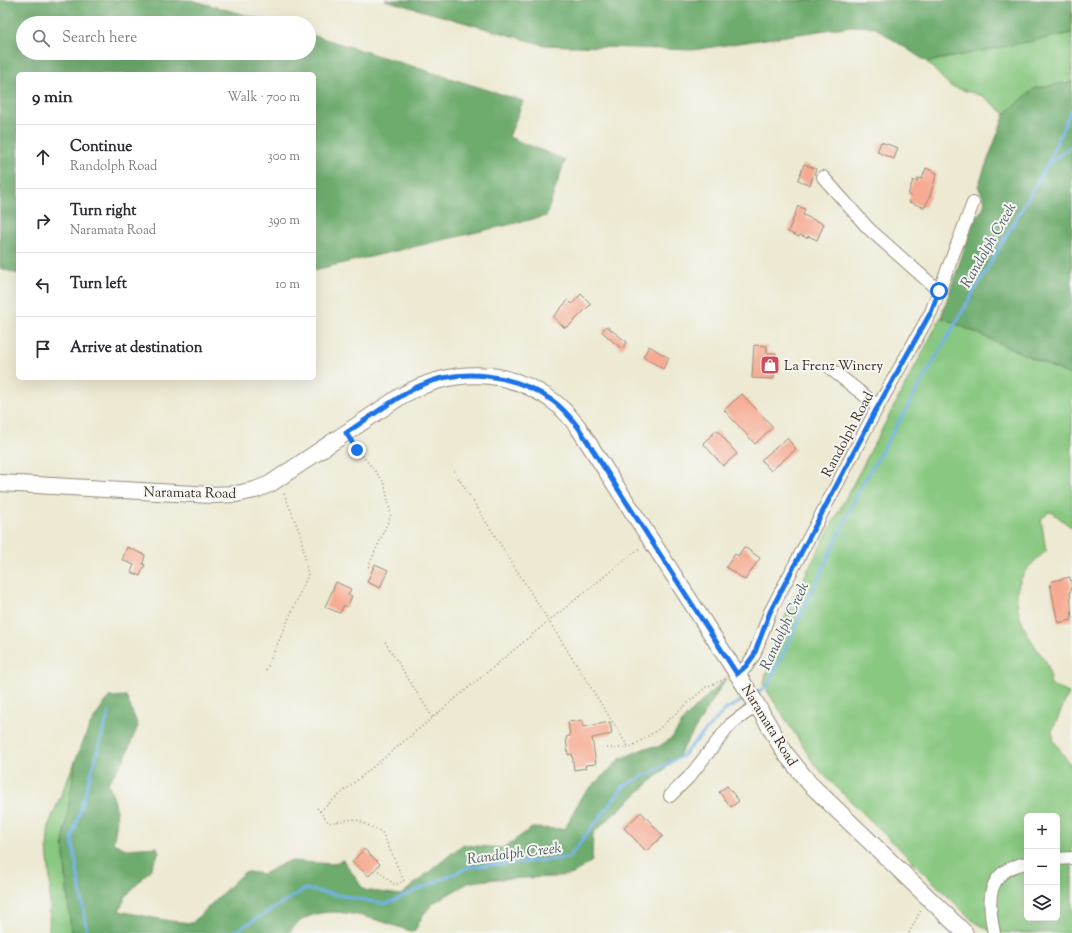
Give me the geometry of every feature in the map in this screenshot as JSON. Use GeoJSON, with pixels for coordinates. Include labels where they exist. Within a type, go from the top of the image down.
{"type":"FeatureCollection","features":[{"type":"Feature","properties":{"kind":"main road","name":"Naramata Road"},"geometry":{"type":"LineString","coordinates":[[0,483],[211,495],[236,494],[255,490],[278,479],[401,396],[419,386],[438,379],[459,376],[487,376],[511,380],[538,391],[554,402],[567,414],[597,454],[757,705],[785,753],[806,779],[965,933]]}},
{"type":"Feature","properties":{"kind":"street"},"geometry":{"type":"LineString","coordinates":[[823,177],[868,228],[939,291]]}},
{"type":"Feature","properties":{"kind":"street","name":"Randolph Road"},"geometry":{"type":"LineString","coordinates":[[737,674],[746,666],[754,655],[770,612],[878,406],[931,312],[973,203]]}},
{"type":"Feature","properties":{"kind":"street"},"geometry":{"type":"LineString","coordinates":[[832,370],[878,406]]}},
{"type":"Feature","properties":{"kind":"street"},"geometry":{"type":"LineString","coordinates":[[670,796],[689,777],[731,724],[757,705]]}},
{"type":"Feature","properties":{"kind":"street"},"geometry":{"type":"LineString","coordinates":[[1060,859],[1072,858]]}},
{"type":"Feature","properties":{"kind":"street"},"geometry":{"type":"LineString","coordinates":[[994,933],[989,910],[991,890],[1002,872],[1014,865],[1024,863]]}},
{"type":"Feature","properties":{"kind":"path"},"geometry":{"type":"LineString","coordinates":[[346,433],[357,450],[384,482],[391,516],[367,570]]}},
{"type":"Feature","properties":{"kind":"path"},"geometry":{"type":"LineString","coordinates":[[454,471],[550,620],[629,748]]}},
{"type":"Feature","properties":{"kind":"path"},"geometry":{"type":"LineString","coordinates":[[266,670],[308,574],[301,536],[278,479]]}},
{"type":"Feature","properties":{"kind":"path"},"geometry":{"type":"LineString","coordinates":[[320,811],[550,620],[651,539]]}},
{"type":"Feature","properties":{"kind":"path"},"geometry":{"type":"LineString","coordinates":[[385,642],[433,718]]}},
{"type":"Feature","properties":{"kind":"path"},"geometry":{"type":"LineString","coordinates":[[607,748],[629,748],[656,732],[706,687],[737,674]]}},
{"type":"Feature","properties":{"kind":"path"},"geometry":{"type":"LineString","coordinates":[[318,808],[329,823],[356,819],[382,832],[404,881],[395,885],[377,870]]}},
{"type":"Feature","properties":{"kind":"path"},"geometry":{"type":"LineString","coordinates":[[908,933],[928,897]]}},
{"type":"Feature","properties":{"kind":"green space"},"geometry":{"type":"Polygon","coordinates":[[[0,0],[191,0],[249,16],[16,16],[16,60],[316,60],[316,36],[523,101],[509,137],[565,160],[546,216],[316,270],[316,72],[16,72],[16,273],[0,268],[0,0]]]}},
{"type":"Feature","properties":{"kind":"green space"},"geometry":{"type":"Polygon","coordinates":[[[385,0],[1072,0],[1072,33],[927,62],[874,27],[852,26],[693,50],[544,45],[385,0]]]}},
{"type":"Feature","properties":{"kind":"green space"},"geometry":{"type":"Polygon","coordinates":[[[1072,33],[1072,82],[1035,88],[1005,114],[983,96],[950,86],[927,62],[1072,33]]]}},
{"type":"Feature","properties":{"kind":"green space"},"geometry":{"type":"Polygon","coordinates":[[[1072,82],[1072,376],[941,317],[975,218],[983,209],[985,201],[978,186],[1005,114],[1035,88],[1072,82]]]}},
{"type":"Feature","properties":{"kind":"green space"},"geometry":{"type":"Polygon","coordinates":[[[941,317],[1072,376],[1072,528],[1053,513],[1049,512],[1041,519],[1046,551],[1033,562],[1023,575],[1019,584],[1017,604],[1022,623],[1049,669],[1051,685],[1069,693],[1052,731],[1054,741],[1072,767],[1072,933],[1001,933],[1000,930],[995,928],[990,931],[972,920],[816,767],[763,684],[789,606],[941,317]]]}},
{"type":"Feature","properties":{"kind":"green space"},"geometry":{"type":"Polygon","coordinates":[[[727,677],[678,757],[593,833],[592,861],[573,874],[556,877],[496,879],[470,882],[433,903],[423,915],[414,932],[366,917],[348,913],[331,912],[315,914],[301,921],[289,933],[71,933],[63,843],[76,759],[90,725],[109,697],[126,696],[138,726],[124,760],[108,783],[116,806],[117,819],[113,843],[126,849],[157,847],[159,853],[150,870],[126,896],[119,911],[170,921],[192,923],[243,873],[249,872],[263,874],[289,861],[332,864],[343,860],[364,890],[401,895],[462,845],[503,848],[532,828],[565,829],[581,797],[620,759],[646,748],[658,747],[672,738],[685,718],[727,677]]]}},
{"type":"Feature","properties":{"kind":"green space"},"geometry":{"type":"Polygon","coordinates":[[[76,759],[63,843],[71,933],[49,933],[50,880],[47,847],[49,824],[76,759]]]}},
{"type":"Feature","properties":{"kind":"building"},"geometry":{"type":"Polygon","coordinates":[[[881,142],[898,148],[894,159],[877,152],[881,142]]]}},
{"type":"Feature","properties":{"kind":"building"},"geometry":{"type":"Polygon","coordinates":[[[804,164],[816,169],[810,185],[798,180],[804,164]]]}},
{"type":"Feature","properties":{"kind":"building"},"geometry":{"type":"Polygon","coordinates":[[[926,168],[937,173],[930,196],[925,207],[923,207],[909,202],[911,196],[908,195],[913,180],[917,182],[918,178],[922,179],[926,168]]]}},
{"type":"Feature","properties":{"kind":"building"},"geometry":{"type":"Polygon","coordinates":[[[798,206],[805,209],[803,215],[824,224],[817,240],[808,236],[807,238],[800,235],[799,237],[788,232],[798,206]]]}},
{"type":"Feature","properties":{"kind":"building"},"geometry":{"type":"Polygon","coordinates":[[[581,294],[591,304],[568,327],[567,326],[565,328],[553,317],[568,300],[572,304],[581,294]]]}},
{"type":"Feature","properties":{"kind":"building"},"geometry":{"type":"Polygon","coordinates":[[[606,326],[627,342],[622,349],[602,332],[606,326]]]}},
{"type":"Feature","properties":{"kind":"building"},"geometry":{"type":"Polygon","coordinates":[[[754,345],[767,346],[767,353],[776,353],[774,379],[752,378],[754,345]]]}},
{"type":"Feature","properties":{"kind":"building"},"geometry":{"type":"Polygon","coordinates":[[[649,346],[669,358],[663,369],[643,357],[649,346]]]}},
{"type":"Feature","properties":{"kind":"building"},"geometry":{"type":"Polygon","coordinates":[[[742,394],[773,427],[755,444],[724,410],[742,394]]]}},
{"type":"Feature","properties":{"kind":"building"},"geometry":{"type":"Polygon","coordinates":[[[717,430],[737,454],[723,466],[703,443],[717,430]]]}},
{"type":"Feature","properties":{"kind":"building"},"geometry":{"type":"Polygon","coordinates":[[[787,438],[796,449],[771,471],[761,460],[787,438]]]}},
{"type":"Feature","properties":{"kind":"building"},"geometry":{"type":"Polygon","coordinates":[[[127,547],[145,555],[143,564],[145,565],[140,576],[131,572],[134,565],[122,560],[127,547]]]}},
{"type":"Feature","properties":{"kind":"building"},"geometry":{"type":"Polygon","coordinates":[[[744,547],[760,558],[745,580],[726,567],[735,554],[738,556],[744,547]]]}},
{"type":"Feature","properties":{"kind":"building"},"geometry":{"type":"Polygon","coordinates":[[[375,564],[388,570],[380,588],[367,582],[375,564]]]}},
{"type":"Feature","properties":{"kind":"building"},"geometry":{"type":"Polygon","coordinates":[[[1070,577],[1072,589],[1070,591],[1072,620],[1058,623],[1050,584],[1053,581],[1070,577]]]}},
{"type":"Feature","properties":{"kind":"building"},"geometry":{"type":"Polygon","coordinates":[[[336,582],[351,589],[348,595],[352,596],[347,607],[344,605],[340,613],[325,607],[336,582]]]}},
{"type":"Feature","properties":{"kind":"building"},"geometry":{"type":"Polygon","coordinates":[[[582,720],[583,727],[610,722],[612,734],[592,738],[596,764],[585,765],[586,768],[574,770],[572,754],[568,755],[566,737],[570,736],[568,722],[582,720]]]}},
{"type":"Feature","properties":{"kind":"building"},"geometry":{"type":"Polygon","coordinates":[[[727,786],[739,801],[731,807],[719,792],[727,786]]]}},
{"type":"Feature","properties":{"kind":"building"},"geometry":{"type":"Polygon","coordinates":[[[641,812],[663,836],[646,851],[624,828],[641,812]]]}},
{"type":"Feature","properties":{"kind":"building"},"geometry":{"type":"Polygon","coordinates":[[[364,849],[380,864],[369,876],[352,862],[364,849]]]}},
{"type":"Feature","properties":{"kind":"waterway","name":"Randolph Creek"},"geometry":{"type":"LineString","coordinates":[[755,693],[768,686],[860,489],[1047,165],[1072,108]]}},
{"type":"Feature","properties":{"kind":"waterway"},"geometry":{"type":"LineString","coordinates":[[1048,164],[1072,146]]}},
{"type":"Feature","properties":{"kind":"waterway","name":"Randolph Creek"},"geometry":{"type":"LineString","coordinates":[[233,933],[305,889],[386,904],[469,867],[568,858],[624,786],[682,756],[726,709],[747,698]]}},
{"type":"Feature","properties":{"kind":"waterway"},"geometry":{"type":"LineString","coordinates":[[87,933],[72,838],[109,712]]}},
{"type":"Feature","properties":{"kind":"place","name":"La Frenz Winery"},"geometry":{"type":"Point","coordinates":[770,365]}},
{"type":"Feature","properties":{"kind":"route"},"geometry":{"type":"LineString","coordinates":[[357,450],[346,433],[401,396],[419,386],[438,379],[459,376],[487,376],[525,384],[538,391],[554,402],[567,414],[597,454],[737,674],[746,666],[754,655],[770,612],[876,410],[931,312],[939,291]]}}]}
